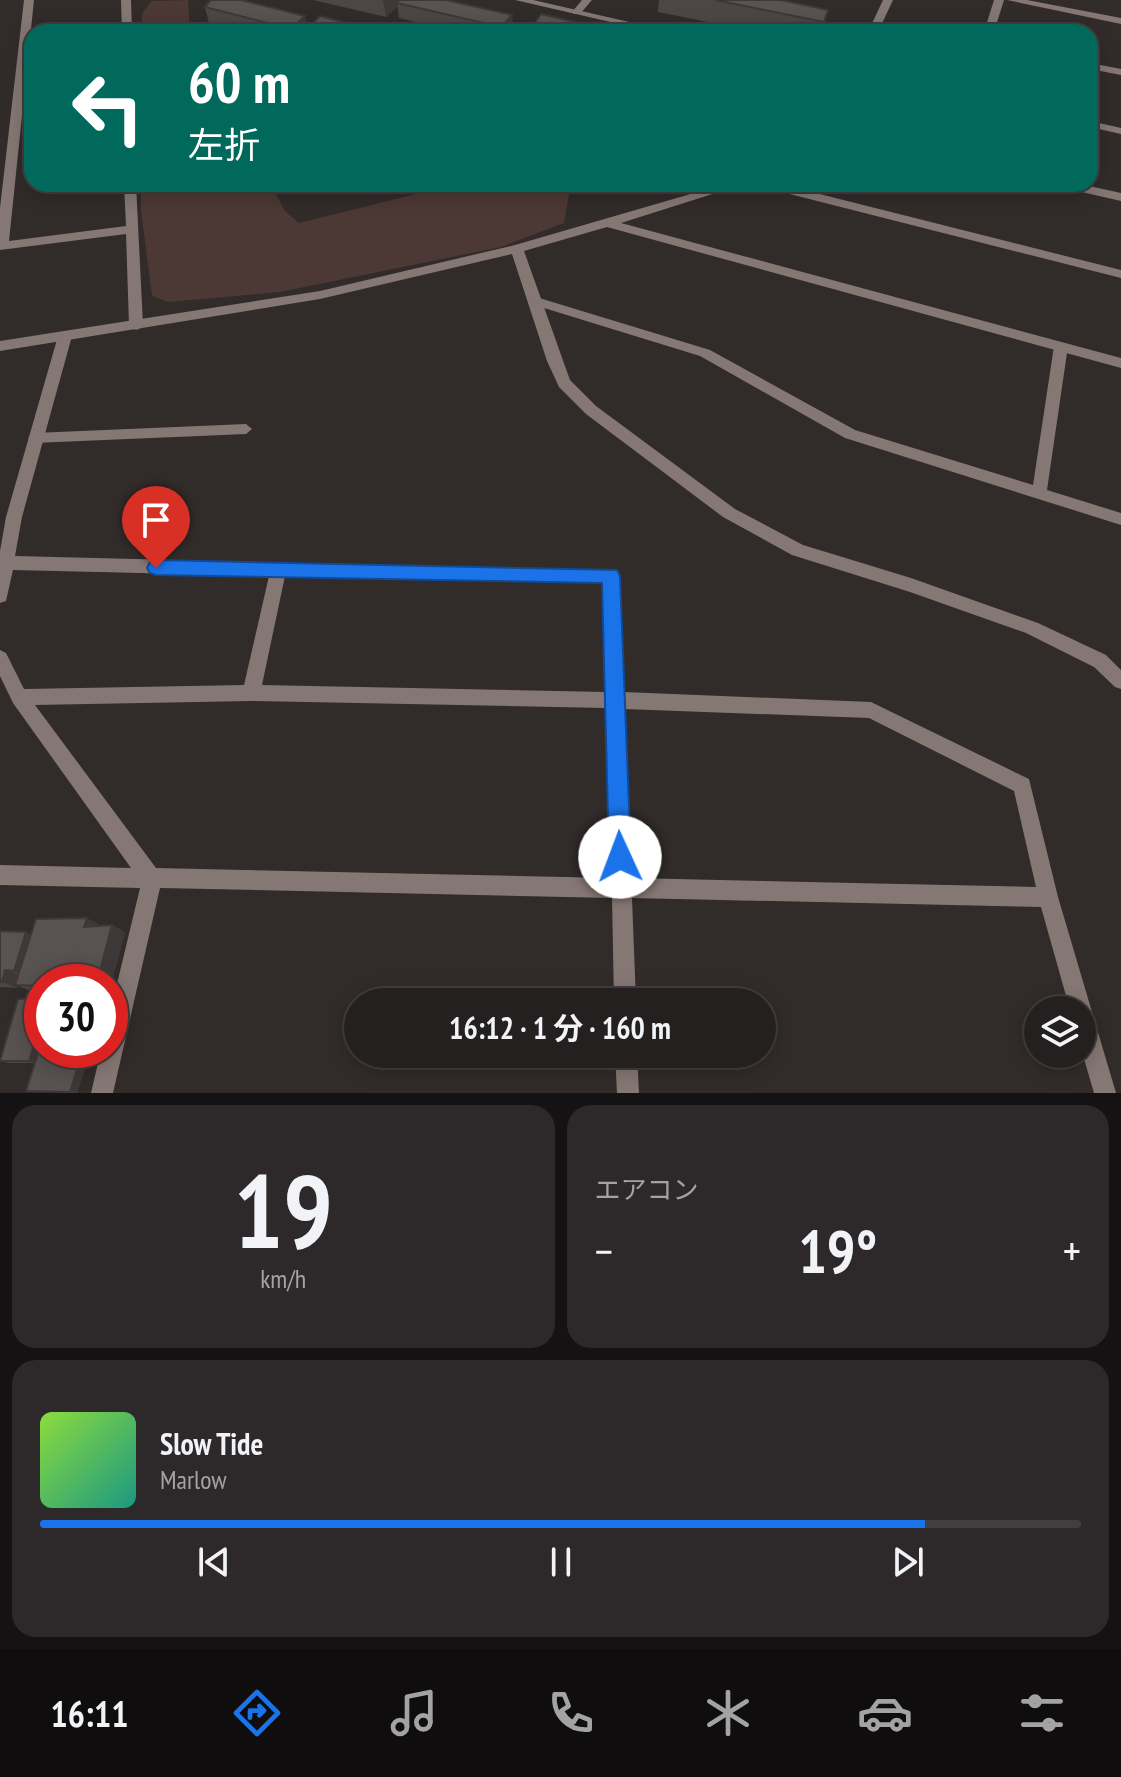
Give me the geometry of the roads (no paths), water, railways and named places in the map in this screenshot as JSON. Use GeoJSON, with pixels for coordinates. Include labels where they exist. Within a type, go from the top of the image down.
{"type":"FeatureCollection","features":[{"type":"Feature","properties":{"kind":"street"},"geometry":{"type":"LineString","coordinates":[[26,24],[29,0]]}},
{"type":"Feature","properties":{"kind":"street"},"geometry":{"type":"LineString","coordinates":[[126,0],[127,24]]}},
{"type":"Feature","properties":{"kind":"street"},"geometry":{"type":"LineString","coordinates":[[520,0],[632,24]]}},
{"type":"Feature","properties":{"kind":"street"},"geometry":{"type":"LineString","coordinates":[[577,12],[587,0]]}},
{"type":"Feature","properties":{"kind":"street"},"geometry":{"type":"LineString","coordinates":[[877,24],[888,0]]}},
{"type":"Feature","properties":{"kind":"street"},"geometry":{"type":"LineString","coordinates":[[992,24],[999,0]]}},
{"type":"Feature","properties":{"kind":"street"},"geometry":{"type":"LineString","coordinates":[[1012,0],[1121,21]]}},
{"type":"Feature","properties":{"kind":"street"},"geometry":{"type":"LineString","coordinates":[[24,44],[1,245],[131,229]]}},
{"type":"Feature","properties":{"kind":"street"},"geometry":{"type":"LineString","coordinates":[[1098,68],[1121,72]]}},
{"type":"Feature","properties":{"kind":"street"},"geometry":{"type":"LineString","coordinates":[[1098,126],[1121,131]]}},
{"type":"Feature","properties":{"kind":"street"},"geometry":{"type":"LineString","coordinates":[[130,192],[136,325]]}},
{"type":"Feature","properties":{"kind":"street"},"geometry":{"type":"LineString","coordinates":[[0,346],[320,295],[517,249],[711,192]]}},
{"type":"Feature","properties":{"kind":"street"},"geometry":{"type":"LineString","coordinates":[[798,192],[1121,274]]}},
{"type":"Feature","properties":{"kind":"street"},"geometry":{"type":"LineString","coordinates":[[1098,192],[1121,197]]}},
{"type":"Feature","properties":{"kind":"street"},"geometry":{"type":"LineString","coordinates":[[606,223],[1121,363]]}},
{"type":"Feature","properties":{"kind":"street"},"geometry":{"type":"LineString","coordinates":[[517,249],[564,383],[591,410],[729,513],[798,550],[911,585],[1032,628],[1100,661],[1121,681]]}},
{"type":"Feature","properties":{"kind":"street"},"geometry":{"type":"LineString","coordinates":[[536,301],[705,353],[850,434],[1121,519]]}},
{"type":"Feature","properties":{"kind":"street"},"geometry":{"type":"LineString","coordinates":[[0,596],[4,563],[34,438],[65,336]]}},
{"type":"Feature","properties":{"kind":"street"},"geometry":{"type":"LineString","coordinates":[[1039,495],[1061,346]]}},
{"type":"Feature","properties":{"kind":"street"},"geometry":{"type":"LineString","coordinates":[[4,563],[611,576],[625,988]]}},
{"type":"Feature","properties":{"kind":"street"},"geometry":{"type":"LineString","coordinates":[[251,693],[278,571]]}},
{"type":"Feature","properties":{"kind":"street"},"geometry":{"type":"LineString","coordinates":[[0,658],[19,697],[152,880],[102,1093]]}},
{"type":"Feature","properties":{"kind":"street"},"geometry":{"type":"LineString","coordinates":[[19,697],[251,693],[615,700],[871,710],[1022,785],[1048,897],[1076,996]]}},
{"type":"Feature","properties":{"kind":"street"},"geometry":{"type":"LineString","coordinates":[[0,875],[1048,897]]}},
{"type":"Feature","properties":{"kind":"street"},"geometry":{"type":"LineString","coordinates":[[1096,1063],[1105,1093]]}},
{"type":"Feature","properties":{"kind":"street"},"geometry":{"type":"LineString","coordinates":[[627,1068],[628,1093]]}},
{"type":"Feature","properties":{"kind":"lane"},"geometry":{"type":"LineString","coordinates":[[34,438],[246,429]]}}]}
